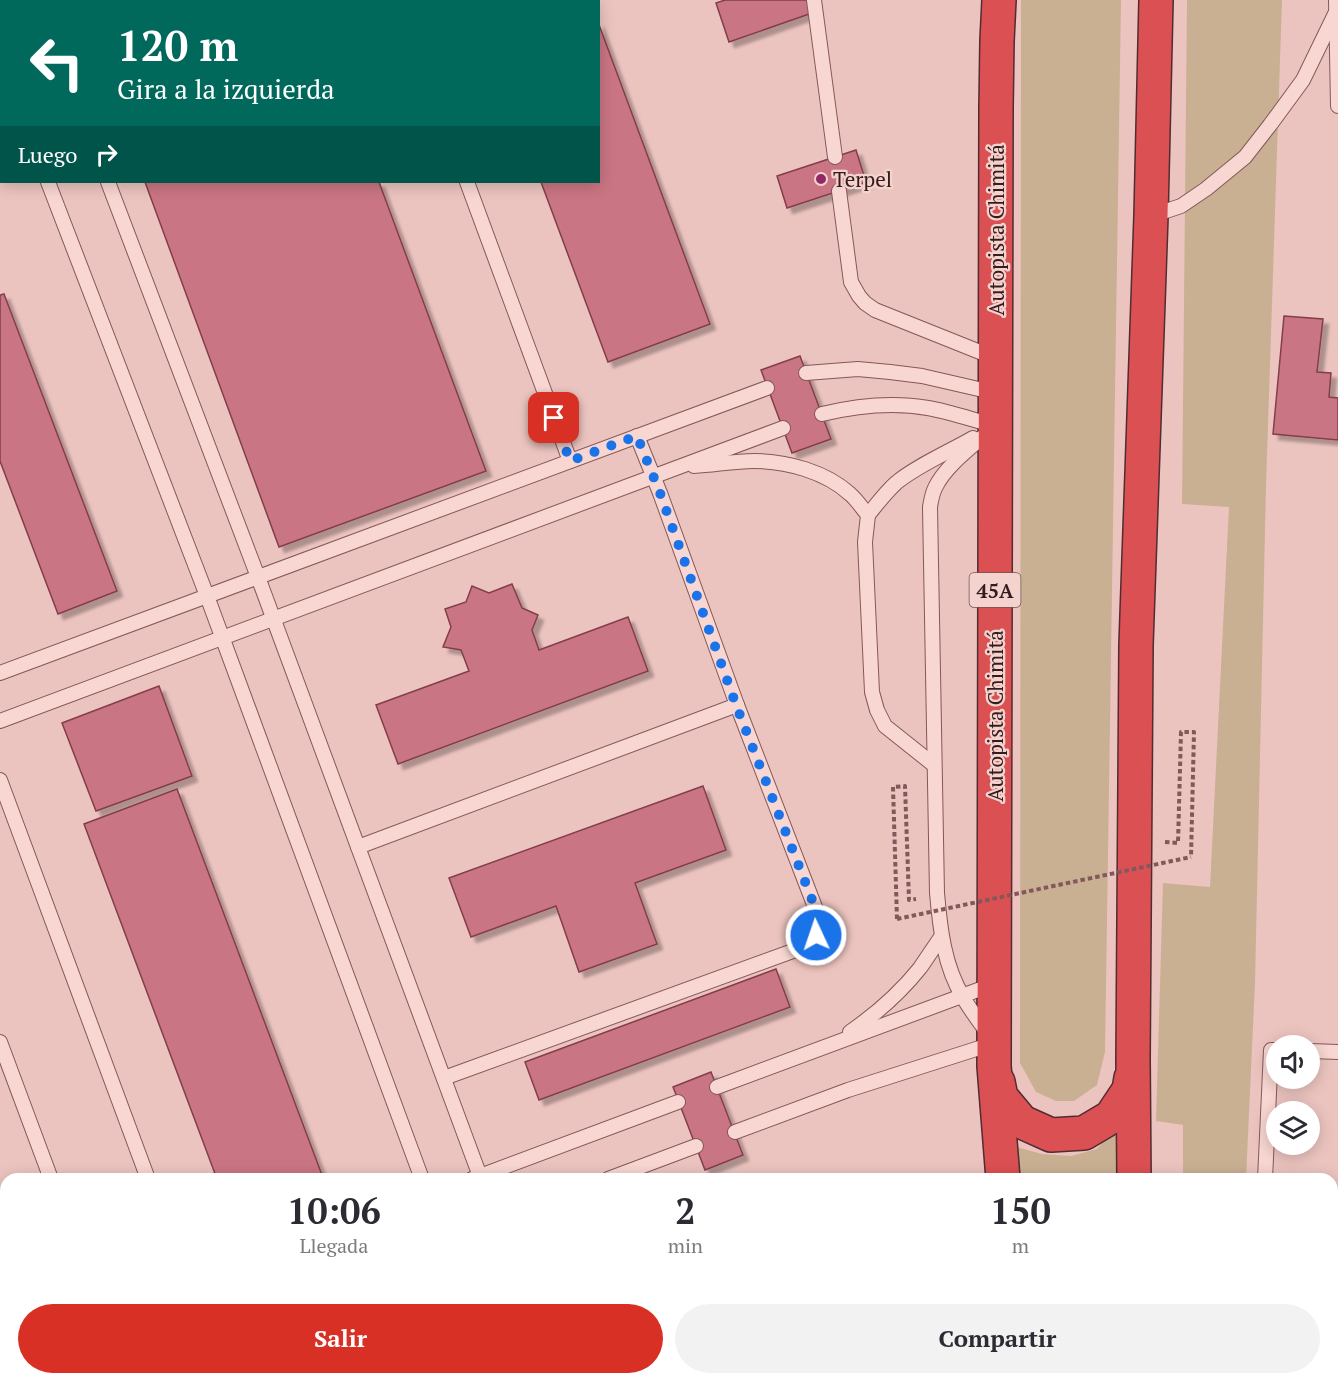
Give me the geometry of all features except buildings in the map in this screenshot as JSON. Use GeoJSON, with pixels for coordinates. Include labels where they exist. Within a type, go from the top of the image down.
{"type":"FeatureCollection","features":[{"type":"Feature","properties":{"kind":"highway","name":"Autopista Chimitá"},"geometry":{"type":"LineString","coordinates":[[999,0],[996,108],[994,984],[995,1054],[1003,1173]]}},
{"type":"Feature","properties":{"kind":"highway"},"geometry":{"type":"LineString","coordinates":[[1134,1173],[1136,645],[1156,0]]}},
{"type":"Feature","properties":{"kind":"highway"},"geometry":{"type":"LineString","coordinates":[[995,1054],[1001,1097],[1022,1122],[1051,1135],[1084,1133],[1111,1117],[1129,1090],[1133,1059]]}},
{"type":"Feature","properties":{"kind":"lane"},"geometry":{"type":"LineString","coordinates":[[814,0],[835,157]]}},
{"type":"Feature","properties":{"kind":"lane"},"geometry":{"type":"LineString","coordinates":[[1151,216],[1181,206],[1245,157],[1303,80],[1336,6]]}},
{"type":"Feature","properties":{"kind":"lane"},"geometry":{"type":"LineString","coordinates":[[1336,6],[1338,106]]}},
{"type":"Feature","properties":{"kind":"lane"},"geometry":{"type":"LineString","coordinates":[[48,183],[207,596],[421,1173]]}},
{"type":"Feature","properties":{"kind":"lane"},"geometry":{"type":"LineString","coordinates":[[108,183],[258,577],[444,1078],[476,1173]]}},
{"type":"Feature","properties":{"kind":"lane"},"geometry":{"type":"LineString","coordinates":[[467,183],[570,461]]}},
{"type":"Feature","properties":{"kind":"lane"},"geometry":{"type":"LineString","coordinates":[[839,191],[851,282],[865,303],[875,310],[996,358]]}},
{"type":"Feature","properties":{"kind":"lane"},"geometry":{"type":"LineString","coordinates":[[806,373],[858,369],[890,372],[922,376],[996,393]]}},
{"type":"Feature","properties":{"kind":"lane"},"geometry":{"type":"LineString","coordinates":[[0,673],[767,388]]}},
{"type":"Feature","properties":{"kind":"lane"},"geometry":{"type":"LineString","coordinates":[[822,414],[837,410],[899,405],[928,408],[996,426]]}},
{"type":"Feature","properties":{"kind":"lane"},"geometry":{"type":"LineString","coordinates":[[934,765],[885,726],[872,692],[865,542],[868,515],[883,495],[912,472],[996,426]]}},
{"type":"Feature","properties":{"kind":"lane"},"geometry":{"type":"LineString","coordinates":[[735,1132],[848,1090],[995,1054],[962,996],[941,937],[937,893],[930,507],[935,487],[945,473],[996,426]]}},
{"type":"Feature","properties":{"kind":"lane"},"geometry":{"type":"LineString","coordinates":[[0,721],[783,428]]}},
{"type":"Feature","properties":{"kind":"lane"},"geometry":{"type":"LineString","coordinates":[[444,1078],[804,947],[816,935],[820,920],[736,705],[637,436]]}},
{"type":"Feature","properties":{"kind":"lane"},"geometry":{"type":"LineString","coordinates":[[677,468],[754,461],[777,462],[829,479],[850,493],[868,515]]}},
{"type":"Feature","properties":{"kind":"lane"},"geometry":{"type":"LineString","coordinates":[[358,847],[736,705]]}},
{"type":"Feature","properties":{"kind":"lane"},"geometry":{"type":"LineString","coordinates":[[0,780],[146,1173]]}},
{"type":"Feature","properties":{"kind":"lane"},"geometry":{"type":"LineString","coordinates":[[832,1044],[894,997],[919,969],[941,937]]}},
{"type":"Feature","properties":{"kind":"lane"},"geometry":{"type":"LineString","coordinates":[[717,1087],[994,984]]}},
{"type":"Feature","properties":{"kind":"lane"},"geometry":{"type":"LineString","coordinates":[[0,1042],[49,1173]]}},
{"type":"Feature","properties":{"kind":"lane"},"geometry":{"type":"LineString","coordinates":[[1320,1051],[1338,1052]]}},
{"type":"Feature","properties":{"kind":"lane"},"geometry":{"type":"LineString","coordinates":[[1266,1173],[1269,1089]]}},
{"type":"Feature","properties":{"kind":"lane"},"geometry":{"type":"LineString","coordinates":[[491,1173],[678,1102]]}},
{"type":"Feature","properties":{"kind":"lane"},"geometry":{"type":"LineString","coordinates":[[624,1173],[696,1146]]}},
{"type":"Feature","properties":{"kind":"path"},"geometry":{"type":"LineString","coordinates":[[909,900],[905,786],[893,786],[897,919],[1191,857],[1194,732],[1181,732],[1178,843]]}},
{"type":"Feature","properties":{"kind":"shaded area"},"geometry":{"type":"Polygon","coordinates":[[[1021,0],[1121,0],[1105,1052],[1097,1085],[1074,1101],[1056,1101],[1036,1092],[1020,1063],[1021,0]]]}},
{"type":"Feature","properties":{"kind":"shaded area"},"geometry":{"type":"Polygon","coordinates":[[[1187,0],[1282,0],[1266,486],[1255,983],[1246,1173],[1183,1173],[1183,1125],[1156,1121],[1163,883],[1210,887],[1229,507],[1182,504],[1187,0]]]}},
{"type":"Feature","properties":{"kind":"shaded area"},"geometry":{"type":"Polygon","coordinates":[[[1119,1122],[1119,1173],[1020,1173],[1016,1147],[1042,1154],[1071,1156],[1097,1149],[1119,1122]]]}},
{"type":"Feature","properties":{"kind":"place","name":"Terpel"},"geometry":{"type":"Point","coordinates":[821,179]}},
{"type":"Feature","properties":{"kind":"route"},"geometry":{"type":"LineString","coordinates":[[554,418],[570,461],[637,436],[660,493],[736,705],[820,920],[816,935]]}}]}
